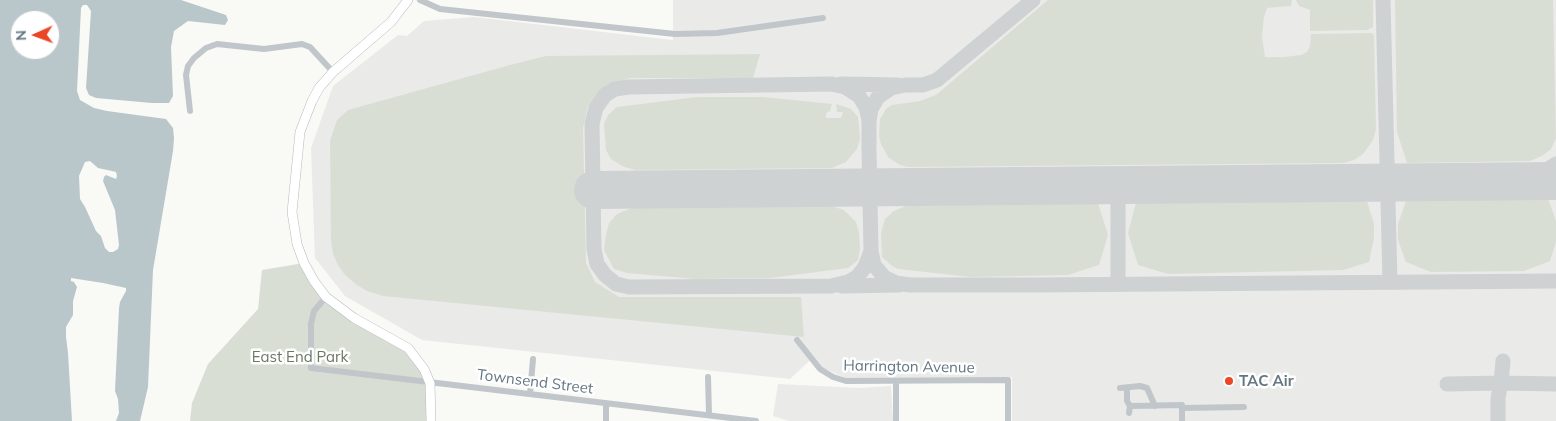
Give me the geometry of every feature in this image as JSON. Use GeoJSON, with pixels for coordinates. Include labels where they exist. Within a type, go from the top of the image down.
{"type":"FeatureCollection","features":[{"type":"Feature","properties":{"kind":"main road"},"geometry":{"type":"LineString","coordinates":[[408,0],[382,31],[333,72],[312,101],[303,124],[298,147],[292,212],[297,244],[304,263],[326,297],[354,318],[408,348],[424,369],[430,383],[431,421]]}},
{"type":"Feature","properties":{"kind":"street"},"geometry":{"type":"LineString","coordinates":[[420,0],[440,9],[674,34],[717,33],[822,18]]}},
{"type":"Feature","properties":{"kind":"street"},"geometry":{"type":"LineString","coordinates":[[190,111],[186,75],[188,66],[206,48],[217,44],[264,49],[302,44],[310,47],[333,72]]}},
{"type":"Feature","properties":{"kind":"street","name":"Townsend Street"},"geometry":{"type":"LineString","coordinates":[[326,297],[314,311],[310,324],[311,368],[606,403],[692,417],[709,416],[756,421]]}},
{"type":"Feature","properties":{"kind":"street","name":"Harrington Avenue"},"geometry":{"type":"LineString","coordinates":[[796,340],[814,363],[833,377],[846,381],[1008,380],[1008,421]]}},
{"type":"Feature","properties":{"kind":"street"},"geometry":{"type":"LineString","coordinates":[[530,394],[533,359]]}},
{"type":"Feature","properties":{"kind":"street"},"geometry":{"type":"LineString","coordinates":[[708,377],[709,416]]}},
{"type":"Feature","properties":{"kind":"street"},"geometry":{"type":"LineString","coordinates":[[896,382],[896,421]]}},
{"type":"Feature","properties":{"kind":"street"},"geometry":{"type":"LineString","coordinates":[[1152,406],[1147,388],[1140,386],[1124,388],[1129,409],[1182,405],[1182,408],[1244,407]]}},
{"type":"Feature","properties":{"kind":"street"},"geometry":{"type":"LineString","coordinates":[[606,403],[606,421]]}},
{"type":"Feature","properties":{"kind":"street"},"geometry":{"type":"LineString","coordinates":[[1182,408],[1182,421]]}},
{"type":"Feature","properties":{"kind":"shaded area"},"geometry":{"type":"Polygon","coordinates":[[[0,0],[181,0],[226,15],[228,20],[225,25],[188,21],[174,31],[171,47],[173,96],[169,103],[96,98],[89,95],[86,88],[91,11],[87,5],[83,5],[81,8],[77,91],[80,100],[94,108],[107,111],[166,119],[173,128],[174,138],[153,270],[148,387],[140,421],[116,421],[119,413],[118,399],[115,391],[119,308],[126,288],[71,278],[71,281],[77,287],[73,301],[73,315],[66,327],[72,421],[0,421],[0,0]],[[90,161],[85,162],[79,176],[80,199],[96,231],[101,236],[105,248],[109,252],[113,252],[118,249],[119,245],[115,210],[103,181],[106,175],[116,179],[117,176],[116,172],[98,168],[90,161]]]}},
{"type":"Feature","properties":{"kind":"shaded area"},"geometry":{"type":"Polygon","coordinates":[[[673,0],[1556,0],[1556,421],[1012,421],[1012,377],[898,381],[845,378],[809,361],[790,379],[422,340],[345,296],[315,258],[311,148],[333,86],[398,35],[407,36],[424,21],[474,17],[673,40],[673,0]]]}},
{"type":"Feature","properties":{"kind":"shaded area"},"geometry":{"type":"Polygon","coordinates":[[[778,384],[859,388],[891,386],[893,421],[789,421],[773,416],[778,384]]]}},
{"type":"Feature","properties":{"kind":"green space"},"geometry":{"type":"Polygon","coordinates":[[[1048,0],[1292,0],[1291,6],[1267,8],[1262,37],[1265,57],[1301,55],[1307,52],[1310,46],[1311,34],[1372,33],[1374,36],[1376,129],[1373,140],[1363,154],[1354,160],[1344,163],[908,167],[900,165],[888,157],[879,136],[880,119],[886,109],[892,105],[920,101],[936,95],[1048,0]]]}},
{"type":"Feature","properties":{"kind":"green space"},"geometry":{"type":"Polygon","coordinates":[[[1296,0],[1373,0],[1373,27],[1367,30],[1310,31],[1310,10],[1299,6],[1296,0]]]}},
{"type":"Feature","properties":{"kind":"green space"},"geometry":{"type":"Polygon","coordinates":[[[1395,0],[1553,0],[1556,138],[1551,149],[1542,156],[1530,161],[1407,163],[1397,132],[1395,0]]]}},
{"type":"Feature","properties":{"kind":"green space"},"geometry":{"type":"Polygon","coordinates":[[[760,54],[753,78],[631,78],[614,82],[601,89],[588,106],[583,128],[586,263],[595,282],[619,297],[801,297],[804,337],[383,296],[367,291],[357,285],[345,275],[338,265],[333,254],[331,240],[330,141],[337,120],[348,110],[546,56],[760,54]]]}},
{"type":"Feature","properties":{"kind":"green space"},"geometry":{"type":"Polygon","coordinates":[[[697,97],[763,97],[832,104],[830,111],[826,113],[826,118],[841,118],[843,112],[837,112],[836,104],[851,109],[858,117],[860,139],[857,149],[846,162],[832,168],[636,170],[624,167],[611,159],[606,150],[604,124],[608,115],[617,107],[697,97]]]}},
{"type":"Feature","properties":{"kind":"green space"},"geometry":{"type":"Polygon","coordinates":[[[1548,199],[1556,221],[1556,242],[1550,261],[1524,271],[1431,272],[1406,262],[1398,240],[1398,224],[1406,201],[1548,199]]]}},
{"type":"Feature","properties":{"kind":"green space"},"geometry":{"type":"Polygon","coordinates":[[[1367,201],[1374,224],[1374,238],[1369,262],[1343,270],[1168,274],[1138,265],[1128,233],[1136,203],[1367,201]]]}},
{"type":"Feature","properties":{"kind":"green space"},"geometry":{"type":"Polygon","coordinates":[[[1098,203],[1108,235],[1099,265],[1068,275],[970,277],[898,269],[882,257],[881,233],[885,219],[894,211],[908,205],[1098,203]]]}},
{"type":"Feature","properties":{"kind":"green space"},"geometry":{"type":"Polygon","coordinates":[[[828,205],[844,210],[856,222],[860,248],[858,260],[848,268],[770,278],[695,279],[627,273],[614,269],[604,250],[609,223],[617,214],[632,208],[828,205]]]}},
{"type":"Feature","properties":{"kind":"green space","name":"East End Park"},"geometry":{"type":"Polygon","coordinates":[[[304,263],[326,297],[408,348],[424,369],[430,421],[190,421],[192,403],[208,364],[258,309],[262,270],[304,263]]]}},
{"type":"Feature","properties":{"kind":"taxiway"},"geometry":{"type":"LineString","coordinates":[[1033,0],[937,80],[923,85],[905,85],[891,88],[878,97],[871,109],[869,121],[871,251],[874,265],[884,277],[896,283],[910,285],[1556,281]]}},
{"type":"Feature","properties":{"kind":"taxiway"},"geometry":{"type":"LineString","coordinates":[[1383,0],[1390,282]]}},
{"type":"Feature","properties":{"kind":"taxiway"},"geometry":{"type":"LineString","coordinates":[[869,120],[866,107],[859,96],[845,87],[832,84],[628,87],[615,89],[605,95],[596,108],[592,124],[594,249],[597,264],[605,275],[616,284],[629,287],[831,286],[848,282],[857,277],[865,267],[871,251]]}},
{"type":"Feature","properties":{"kind":"taxiway"},"geometry":{"type":"LineString","coordinates":[[841,84],[898,85]]}},
{"type":"Feature","properties":{"kind":"taxiway"},"geometry":{"type":"LineString","coordinates":[[1527,182],[1556,164]]}},
{"type":"Feature","properties":{"kind":"taxiway"},"geometry":{"type":"LineString","coordinates":[[1118,184],[1118,284]]}},
{"type":"Feature","properties":{"kind":"taxiway"},"geometry":{"type":"LineString","coordinates":[[842,286],[899,285]]}},
{"type":"Feature","properties":{"kind":"taxiway"},"geometry":{"type":"LineString","coordinates":[[1447,384],[1501,383],[1503,361]]}},
{"type":"Feature","properties":{"kind":"taxiway"},"geometry":{"type":"LineString","coordinates":[[1498,421],[1498,398],[1501,383],[1556,384]]}},
{"type":"Feature","properties":{"kind":"runway"},"geometry":{"type":"LineString","coordinates":[[593,190],[1556,181]]}},
{"type":"Feature","properties":{"kind":"place","name":"TAC Air"},"geometry":{"type":"Point","coordinates":[1229,381]}}]}
